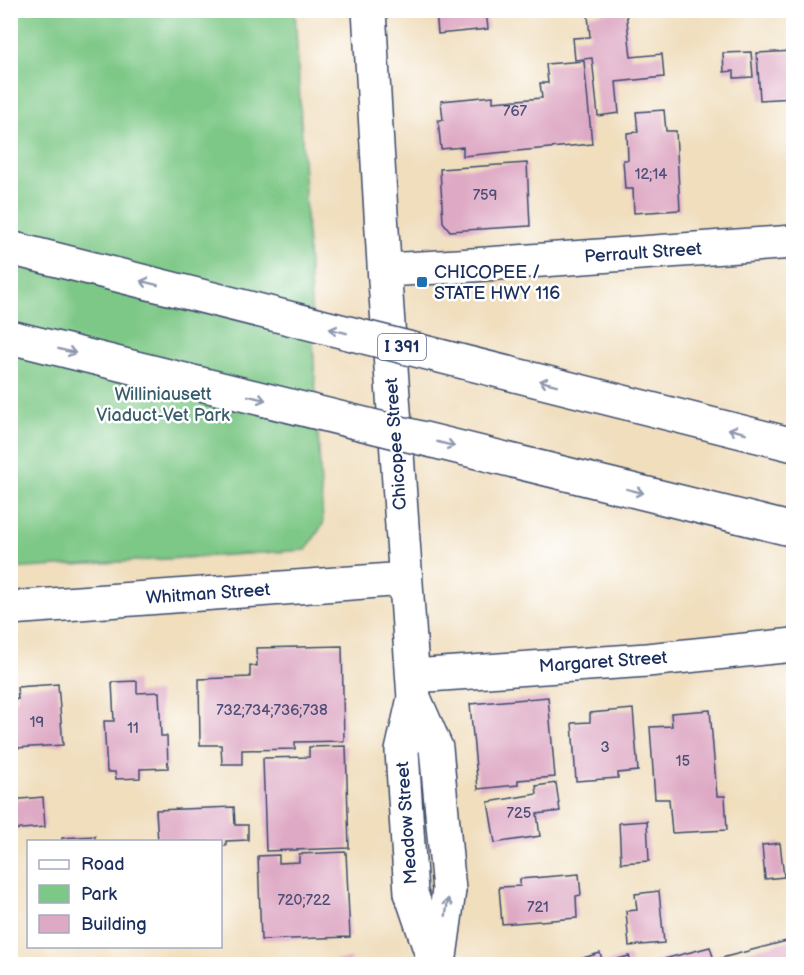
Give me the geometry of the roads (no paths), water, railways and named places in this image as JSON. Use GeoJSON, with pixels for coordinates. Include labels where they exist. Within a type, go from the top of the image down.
{"type":"FeatureCollection","features":[{"type":"Feature","properties":{"kind":"main road","name":"Chicopee Street"},"geometry":{"type":"LineString","coordinates":[[369,10],[405,579],[414,687]]}},
{"type":"Feature","properties":{"kind":"main road","name":"Perrault Street"},"geometry":{"type":"LineString","coordinates":[[385,270],[794,242]]}},
{"type":"Feature","properties":{"kind":"main road","name":"I 391"},"geometry":{"type":"LineString","coordinates":[[10,248],[794,445]]}},
{"type":"Feature","properties":{"kind":"main road"},"geometry":{"type":"LineString","coordinates":[[10,337],[794,530]]}},
{"type":"Feature","properties":{"kind":"main road","name":"Whitman Street"},"geometry":{"type":"LineString","coordinates":[[10,608],[405,579]]}},
{"type":"Feature","properties":{"kind":"main road","name":"Margaret Street"},"geometry":{"type":"LineString","coordinates":[[414,687],[794,645]]}},
{"type":"Feature","properties":{"kind":"main road","name":"Meadow Street"},"geometry":{"type":"LineString","coordinates":[[414,687],[402,751],[411,893],[437,964]]}},
{"type":"Feature","properties":{"kind":"place","name":"CHICOPEE / STATE HWY 116"},"geometry":{"type":"Point","coordinates":[422,282]}},
{"type":"Feature","properties":{"kind":"park label","name":"Williniausett Viaduct-Vet Park"},"geometry":{"type":"Point","coordinates":[163,404]}}]}
